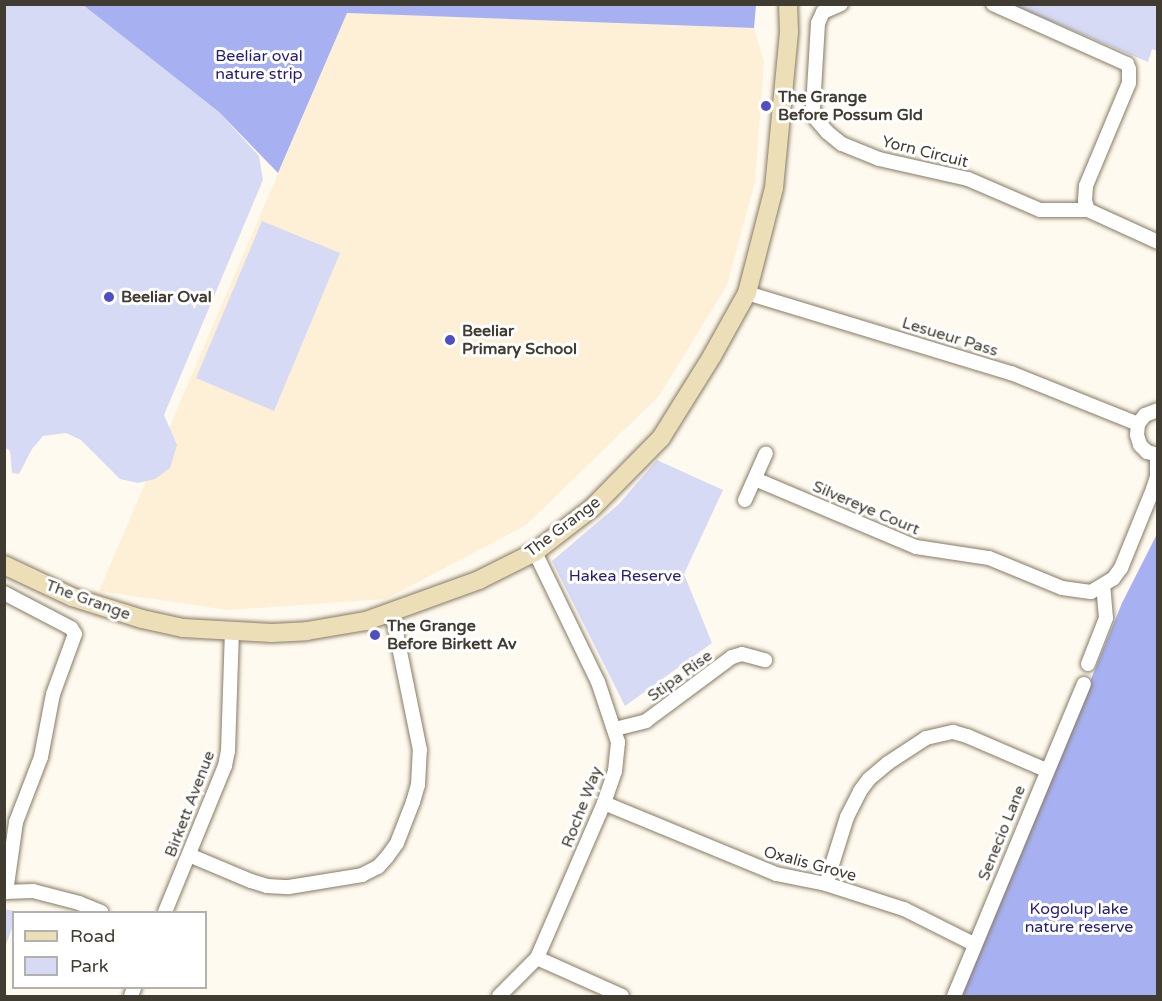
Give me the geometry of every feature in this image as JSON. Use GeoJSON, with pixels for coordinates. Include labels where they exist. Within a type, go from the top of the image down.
{"type":"FeatureCollection","features":[{"type":"Feature","properties":{"kind":"street","name":"The Grange"},"geometry":{"type":"LineString","coordinates":[[4,565],[44,586],[99,607],[183,628],[232,632],[307,632],[355,624],[393,612],[479,580],[535,552],[592,507],[661,438],[712,356],[747,293],[774,188],[789,32],[788,4]]}},
{"type":"Feature","properties":{"kind":"street","name":"Yorn Circuit"},"geometry":{"type":"LineString","coordinates":[[841,4],[823,12],[818,23],[813,108],[814,118],[826,132],[842,144],[879,159],[968,179],[1040,210],[1058,212],[1088,210],[1158,242]]}},
{"type":"Feature","properties":{"kind":"street"},"geometry":{"type":"LineString","coordinates":[[993,4],[1126,64],[1129,69],[1129,83],[1086,186],[1085,201],[1088,210]]}},
{"type":"Feature","properties":{"kind":"street","name":"Lesueur Pass"},"geometry":{"type":"LineString","coordinates":[[747,293],[1011,373],[1138,424]]}},
{"type":"Feature","properties":{"kind":"street"},"geometry":{"type":"LineString","coordinates":[[1088,664],[1106,618],[1103,586],[1121,568],[1155,483],[1157,456],[1147,452],[1140,445],[1137,435],[1138,424],[1144,415],[1158,410]]}},
{"type":"Feature","properties":{"kind":"street"},"geometry":{"type":"LineString","coordinates":[[745,500],[766,453]]}},
{"type":"Feature","properties":{"kind":"street","name":"Silvereye Court"},"geometry":{"type":"LineString","coordinates":[[755,479],[916,547],[989,558],[1062,588],[1091,592],[1103,586]]}},
{"type":"Feature","properties":{"kind":"street","name":"Roche Way"},"geometry":{"type":"LineString","coordinates":[[499,996],[537,958],[604,803],[615,771],[618,742],[598,682],[535,552]]}},
{"type":"Feature","properties":{"kind":"street"},"geometry":{"type":"LineString","coordinates":[[4,593],[71,628],[75,634],[53,694],[41,757],[16,822],[5,892],[33,891],[79,903],[99,911]]}},
{"type":"Feature","properties":{"kind":"street"},"geometry":{"type":"LineString","coordinates":[[189,855],[251,881],[289,887],[362,875],[378,867],[387,857],[397,843],[413,802],[418,785],[420,750],[393,612]]}},
{"type":"Feature","properties":{"kind":"street","name":"Birkett Avenue"},"geometry":{"type":"LineString","coordinates":[[165,911],[220,780],[228,751],[232,632]]}},
{"type":"Feature","properties":{"kind":"street","name":"Stipa Rise"},"geometry":{"type":"LineString","coordinates":[[615,729],[646,721],[732,657],[742,654],[765,660]]}},
{"type":"Feature","properties":{"kind":"street","name":"Senecio Lane"},"geometry":{"type":"LineString","coordinates":[[954,996],[1083,684]]}},
{"type":"Feature","properties":{"kind":"street"},"geometry":{"type":"LineString","coordinates":[[826,884],[848,817],[860,791],[881,768],[926,738],[953,732],[1046,770]]}},
{"type":"Feature","properties":{"kind":"street","name":"Oxalis Grove"},"geometry":{"type":"LineString","coordinates":[[604,803],[755,867],[776,874],[826,884],[904,909],[974,944]]}},
{"type":"Feature","properties":{"kind":"street"},"geometry":{"type":"LineString","coordinates":[[537,958],[622,996]]}},
{"type":"Feature","properties":{"kind":"shaded area","name":"Beeliar Primary School"},"geometry":{"type":"Polygon","coordinates":[[[347,13],[754,28],[764,63],[755,182],[727,285],[659,396],[526,525],[386,599],[228,610],[99,591],[347,13]]]}},
{"type":"Feature","properties":{"kind":"green space","name":"Beeliar Oval"},"geometry":{"type":"Polygon","coordinates":[[[4,5],[83,5],[219,112],[259,156],[263,180],[164,415],[177,445],[170,468],[155,479],[138,483],[120,479],[81,440],[66,433],[43,436],[32,449],[19,474],[12,473],[10,451],[4,447],[4,5]]]}},
{"type":"Feature","properties":{"kind":"green space","name":"Beeliar oval nature strip"},"geometry":{"type":"Polygon","coordinates":[[[83,5],[756,5],[754,28],[347,13],[278,173],[219,112],[83,5]]]}},
{"type":"Feature","properties":{"kind":"green space"},"geometry":{"type":"Polygon","coordinates":[[[1013,5],[1157,5],[1157,51],[1152,49],[1148,62],[1013,5]]]}},
{"type":"Feature","properties":{"kind":"green space"},"geometry":{"type":"Polygon","coordinates":[[[262,221],[340,253],[274,411],[196,378],[262,221]]]}},
{"type":"Feature","properties":{"kind":"green space","name":"Hakea Reserve"},"geometry":{"type":"Polygon","coordinates":[[[657,460],[723,490],[684,574],[712,643],[625,706],[552,561],[619,504],[657,460]]]}},
{"type":"Feature","properties":{"kind":"green space","name":"Kogolup lake nature reserve"},"geometry":{"type":"Polygon","coordinates":[[[1157,534],[1157,996],[962,996],[1122,603],[1157,534]]]}},
{"type":"Feature","properties":{"kind":"green space"},"geometry":{"type":"Polygon","coordinates":[[[5,909],[14,911],[12,911],[12,929],[5,947],[5,909]]]}},
{"type":"Feature","properties":{"kind":"place","name":"The Grange Before Possum Gld"},"geometry":{"type":"Point","coordinates":[766,106]}},
{"type":"Feature","properties":{"kind":"place","name":"Beeliar Oval"},"geometry":{"type":"Point","coordinates":[109,297]}},
{"type":"Feature","properties":{"kind":"place","name":"Beeliar Primary School"},"geometry":{"type":"Point","coordinates":[450,340]}},
{"type":"Feature","properties":{"kind":"place","name":"The Grange Before Birkett Av"},"geometry":{"type":"Point","coordinates":[375,635]}}]}
